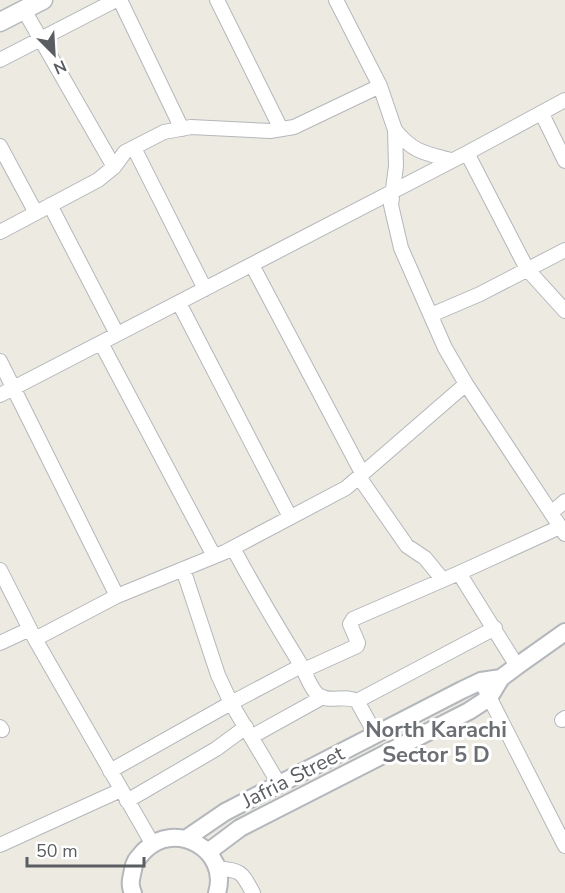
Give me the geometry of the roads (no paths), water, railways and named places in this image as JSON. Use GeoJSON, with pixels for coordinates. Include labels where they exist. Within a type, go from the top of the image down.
{"type":"FeatureCollection","features":[{"type":"Feature","properties":{"kind":"main road"},"geometry":{"type":"LineString","coordinates":[[0,22],[43,0]]}},
{"type":"Feature","properties":{"kind":"street"},"geometry":{"type":"LineString","coordinates":[[0,60],[116,0]]}},
{"type":"Feature","properties":{"kind":"street"},"geometry":{"type":"LineString","coordinates":[[120,0],[182,129]]}},
{"type":"Feature","properties":{"kind":"street"},"geometry":{"type":"LineString","coordinates":[[217,0],[281,129]]}},
{"type":"Feature","properties":{"kind":"street"},"geometry":{"type":"LineString","coordinates":[[110,771],[231,703],[302,668],[357,646],[358,643],[350,624],[353,619],[563,530],[466,384],[445,348],[401,248],[392,214],[392,192],[396,166],[395,129],[380,86],[336,0]]}},
{"type":"Feature","properties":{"kind":"street"},"geometry":{"type":"LineString","coordinates":[[24,9],[114,167]]}},
{"type":"Feature","properties":{"kind":"street"},"geometry":{"type":"LineString","coordinates":[[0,232],[98,180],[114,167],[125,152],[164,132],[191,127],[270,131],[294,127],[380,86]]}},
{"type":"Feature","properties":{"kind":"street"},"geometry":{"type":"LineString","coordinates":[[0,395],[565,100]]}},
{"type":"Feature","properties":{"kind":"street"},"geometry":{"type":"LineString","coordinates":[[542,114],[565,161]]}},
{"type":"Feature","properties":{"kind":"street"},"geometry":{"type":"LineString","coordinates":[[395,129],[415,150],[451,160]]}},
{"type":"Feature","properties":{"kind":"street"},"geometry":{"type":"LineString","coordinates":[[0,146],[36,213]]}},
{"type":"Feature","properties":{"kind":"street"},"geometry":{"type":"LineString","coordinates":[[134,148],[205,289]]}},
{"type":"Feature","properties":{"kind":"street"},"geometry":{"type":"LineString","coordinates":[[467,153],[527,269],[565,311]]}},
{"type":"Feature","properties":{"kind":"street"},"geometry":{"type":"LineString","coordinates":[[50,205],[117,334]]}},
{"type":"Feature","properties":{"kind":"street"},"geometry":{"type":"LineString","coordinates":[[431,315],[480,294],[565,250]]}},
{"type":"Feature","properties":{"kind":"street"},"geometry":{"type":"LineString","coordinates":[[252,265],[361,475],[407,546],[425,558],[443,580]]}},
{"type":"Feature","properties":{"kind":"street"},"geometry":{"type":"LineString","coordinates":[[179,303],[290,517]]}},
{"type":"Feature","properties":{"kind":"street"},"geometry":{"type":"LineString","coordinates":[[102,342],[214,556]]}},
{"type":"Feature","properties":{"kind":"street"},"geometry":{"type":"LineString","coordinates":[[0,361],[117,596]]}},
{"type":"Feature","properties":{"kind":"street"},"geometry":{"type":"LineString","coordinates":[[0,644],[33,634],[233,548],[346,488],[466,384]]}},
{"type":"Feature","properties":{"kind":"street"},"geometry":{"type":"LineString","coordinates":[[551,513],[565,501]]}},
{"type":"Feature","properties":{"kind":"street"},"geometry":{"type":"LineString","coordinates":[[233,548],[272,620],[317,693],[331,699],[352,698],[357,701],[376,735]]}},
{"type":"Feature","properties":{"kind":"street"},"geometry":{"type":"LineString","coordinates":[[183,569],[218,675],[231,703],[279,784]]}},
{"type":"Feature","properties":{"kind":"street"},"geometry":{"type":"LineString","coordinates":[[0,570],[33,634],[152,843]]}},
{"type":"Feature","properties":{"kind":"street"},"geometry":{"type":"LineString","coordinates":[[459,573],[495,628],[516,666]]}},
{"type":"Feature","properties":{"kind":"street"},"geometry":{"type":"LineString","coordinates":[[357,701],[495,628]]}},
{"type":"Feature","properties":{"kind":"street","name":"Jafria Street"},"geometry":{"type":"LineString","coordinates":[[208,852],[240,828],[469,711],[489,698],[501,678],[565,632]]}},
{"type":"Feature","properties":{"kind":"street","name":"Jafria Street"},"geometry":{"type":"LineString","coordinates":[[187,838],[225,812],[481,681],[501,678]]}},
{"type":"Feature","properties":{"kind":"street"},"geometry":{"type":"LineString","coordinates":[[481,681],[565,846]]}},
{"type":"Feature","properties":{"kind":"street"},"geometry":{"type":"LineString","coordinates":[[0,845],[124,796],[248,732],[323,697]]}},
{"type":"Feature","properties":{"kind":"street"},"geometry":{"type":"LineString","coordinates":[[336,755],[346,774]]}},
{"type":"Feature","properties":{"kind":"street"},"geometry":{"type":"LineString","coordinates":[[132,893],[130,887],[134,862],[152,843],[169,837],[187,838],[208,852],[217,868],[219,886],[217,893]]}},
{"type":"Feature","properties":{"kind":"street"},"geometry":{"type":"LineString","coordinates":[[217,868],[238,871],[244,876],[253,893]]}},
{"type":"Feature","properties":{"kind":"district","name":"North Karachi Sector 5 D"},"geometry":{"type":"Point","coordinates":[436,742]}}]}
